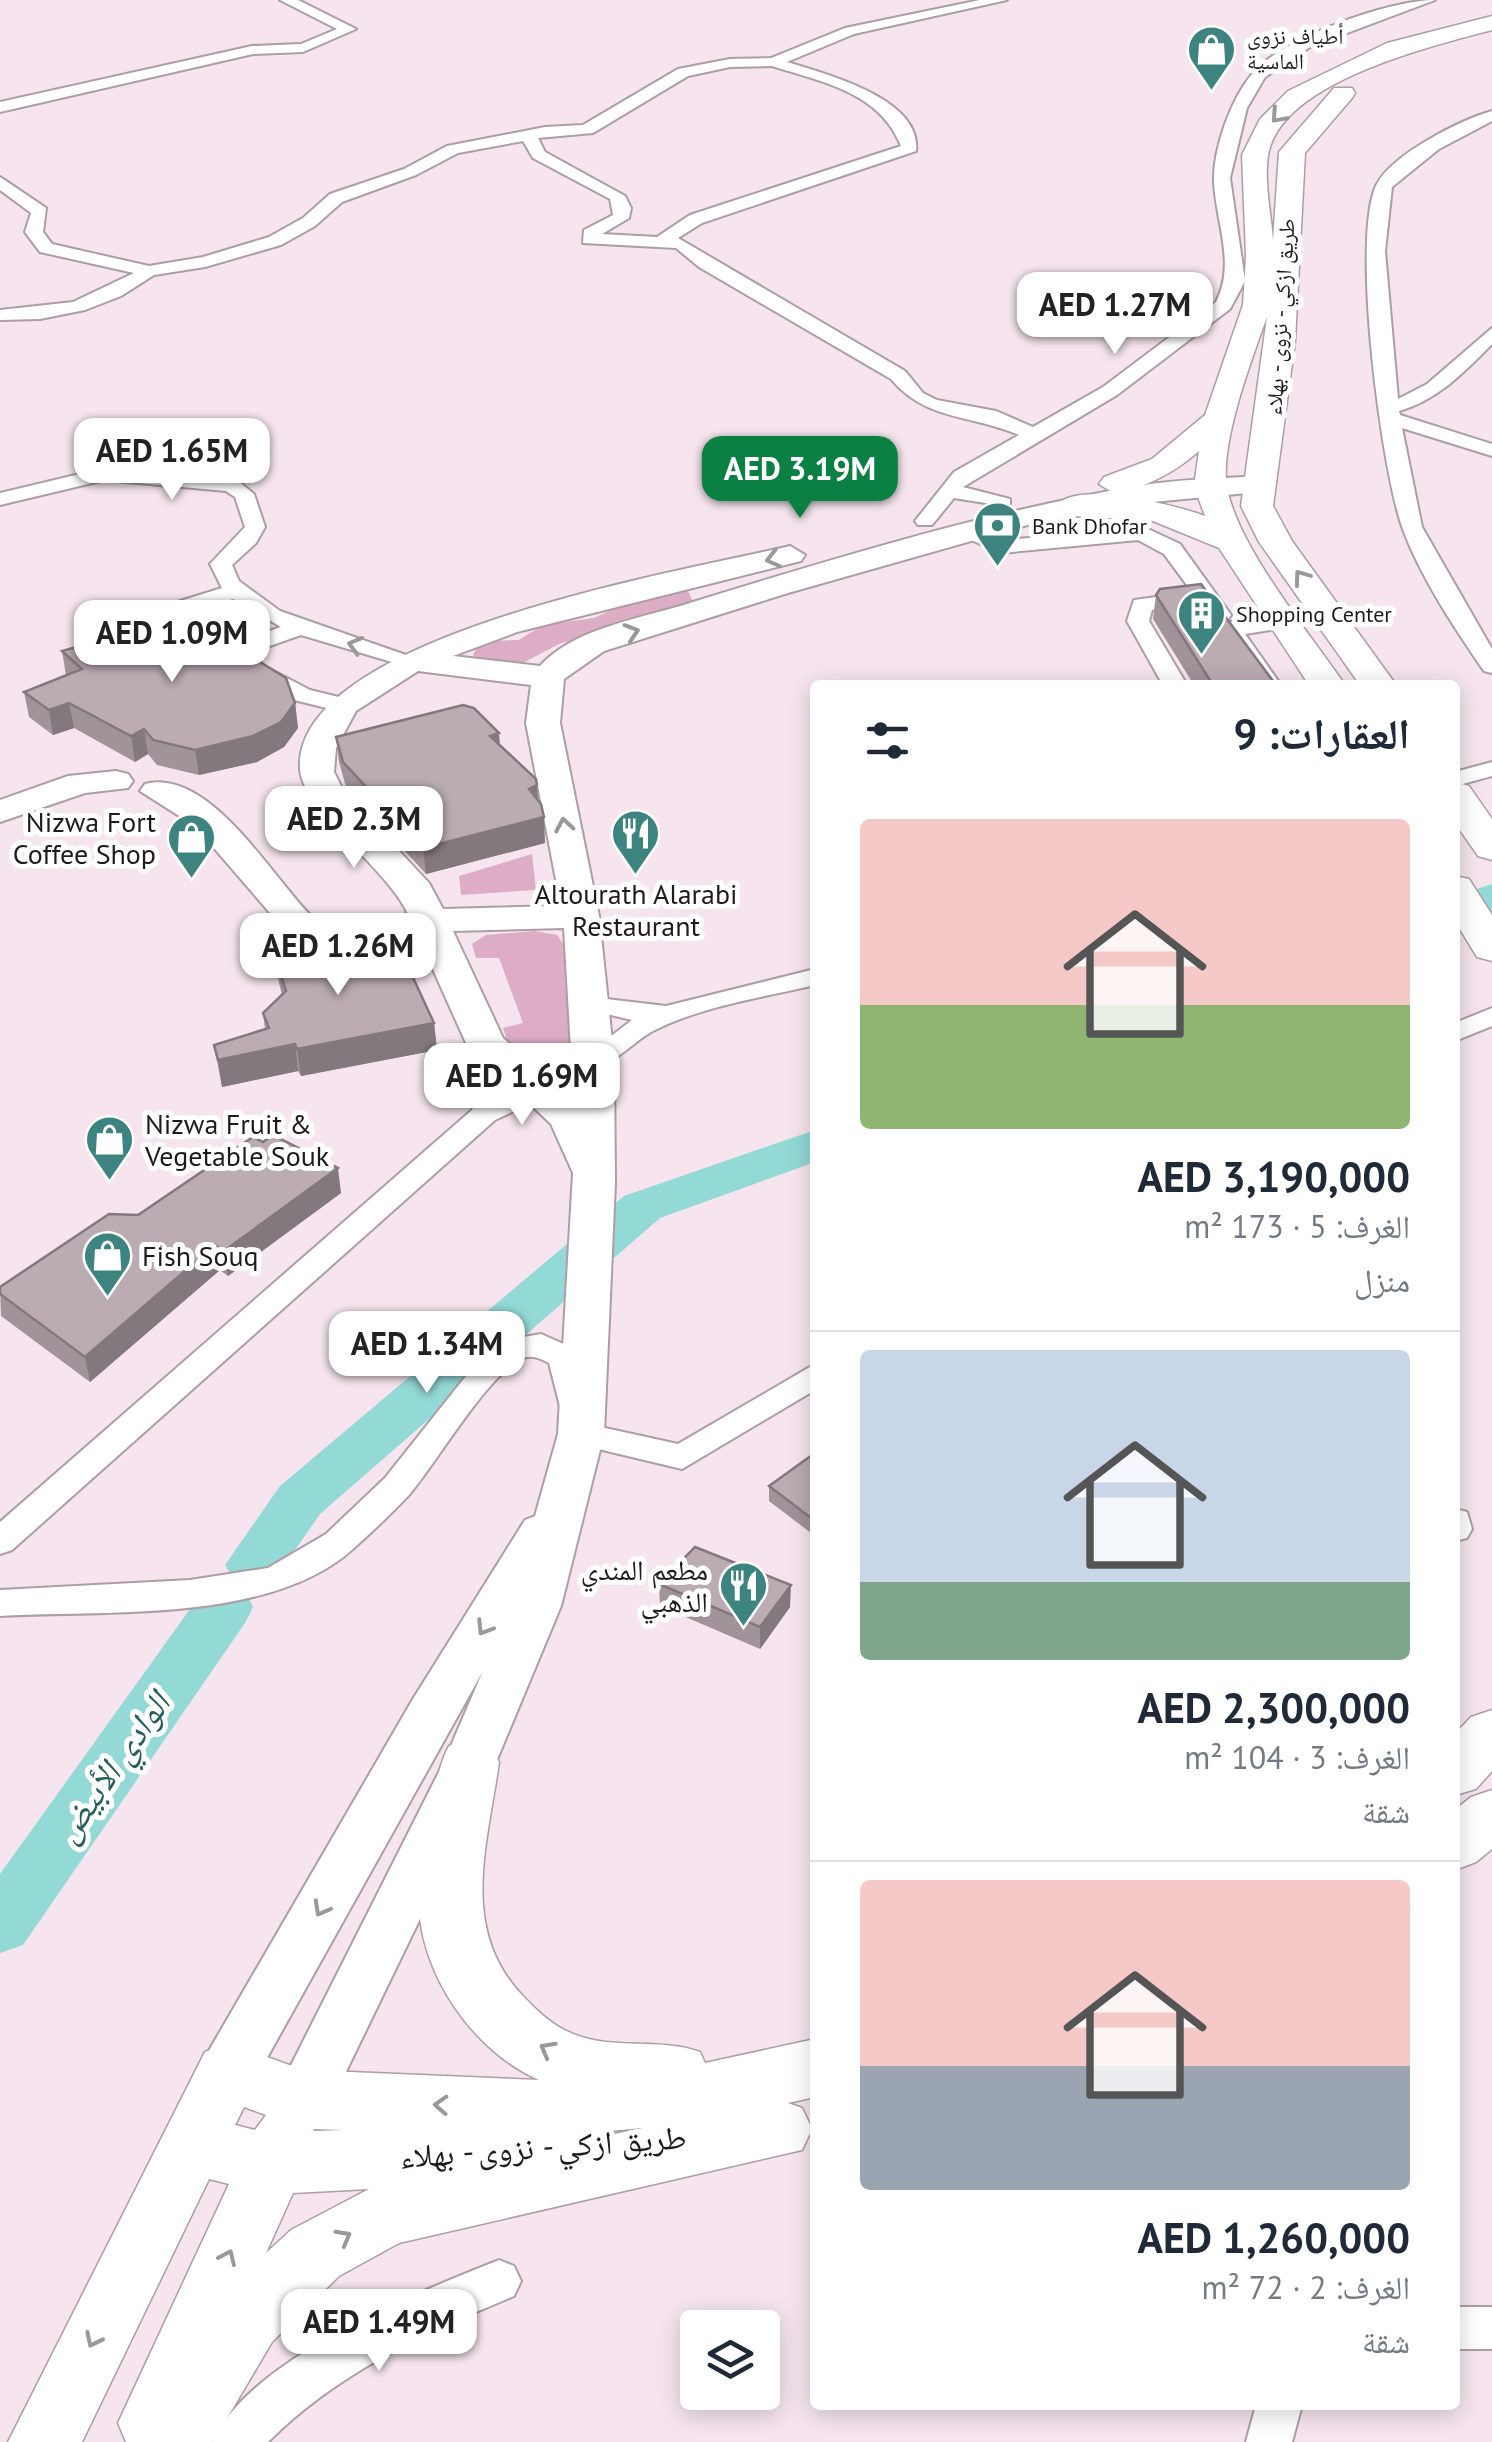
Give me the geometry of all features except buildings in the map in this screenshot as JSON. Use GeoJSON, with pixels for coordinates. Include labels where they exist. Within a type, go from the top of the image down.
{"type":"FeatureCollection","features":[{"type":"Feature","properties":{"kind":"main road"},"geometry":{"type":"LineString","coordinates":[[1370,16],[1407,25],[1492,20]]}},
{"type":"Feature","properties":{"kind":"main road"},"geometry":{"type":"LineString","coordinates":[[1324,80],[1391,37],[1389,28],[1370,16]]}},
{"type":"Feature","properties":{"kind":"main road","name":"طريق ازكي - نزوى - بهلاء"},"geometry":{"type":"LineString","coordinates":[[1323,680],[1288,621],[1230,541],[1210,479],[1217,420],[1256,305],[1260,256],[1255,155],[1269,124],[1297,96],[1324,80],[1395,48],[1492,20]]}},
{"type":"Feature","properties":{"kind":"main road","name":"طريق ازكي - نزوى - بهلاء"},"geometry":{"type":"LineString","coordinates":[[1374,680],[1276,542],[1257,506],[1280,341],[1292,152],[1325,110],[1361,76],[1398,60],[1492,32]]}},
{"type":"Feature","properties":{"kind":"main road"},"geometry":{"type":"LineString","coordinates":[[1115,484],[1163,466],[1217,420]]}},
{"type":"Feature","properties":{"kind":"main road"},"geometry":{"type":"LineString","coordinates":[[1073,506],[1121,504],[1166,510],[1230,541]]}},
{"type":"Feature","properties":{"kind":"main road"},"geometry":{"type":"LineString","coordinates":[[1460,801],[1492,848]]}},
{"type":"Feature","properties":{"kind":"main road"},"geometry":{"type":"LineString","coordinates":[[1460,896],[1492,948]]}},
{"type":"Feature","properties":{"kind":"main road"},"geometry":{"type":"LineString","coordinates":[[1460,1767],[1492,1732]]}},
{"type":"Feature","properties":{"kind":"main road"},"geometry":{"type":"LineString","coordinates":[[470,1762],[450,1907],[461,1955],[492,2010],[550,2055],[618,2070],[720,2074],[810,2065]]}},
{"type":"Feature","properties":{"kind":"main road"},"geometry":{"type":"LineString","coordinates":[[1460,1841],[1492,1814]]}},
{"type":"Feature","properties":{"kind":"main road","name":"طريق ازكي - نزوى - بهلاء"},"geometry":{"type":"LineString","coordinates":[[228,2072],[303,2099],[538,2109],[695,2094],[810,2066]]}},
{"type":"Feature","properties":{"kind":"main road"},"geometry":{"type":"LineString","coordinates":[[44,2442],[228,2072]]}},
{"type":"Feature","properties":{"kind":"main road"},"geometry":{"type":"LineString","coordinates":[[146,2442],[303,2099]]}},
{"type":"Feature","properties":{"kind":"main road"},"geometry":{"type":"LineString","coordinates":[[172,2442],[247,2318],[314,2254],[386,2214],[797,2125]]}},
{"type":"Feature","properties":{"kind":"main road","name":"طريق ازكي - نزوى - بهلاء"},"geometry":{"type":"LineString","coordinates":[[190,2144],[271,2164],[565,2150],[797,2125]]}},
{"type":"Feature","properties":{"kind":"street"},"geometry":{"type":"LineString","coordinates":[[0,107],[215,62],[244,51],[303,48],[350,29],[287,0]]}},
{"type":"Feature","properties":{"kind":"street"},"geometry":{"type":"LineString","coordinates":[[773,62],[850,31],[1000,0]]}},
{"type":"Feature","properties":{"kind":"street"},"geometry":{"type":"LineString","coordinates":[[925,521],[954,490],[961,476],[1038,436],[1110,391],[1224,306],[1236,281],[1222,178],[1239,108],[1259,74],[1284,56],[1370,16],[1428,0]]}},
{"type":"Feature","properties":{"kind":"street"},"geometry":{"type":"LineString","coordinates":[[0,182],[35,204],[40,212],[34,232],[46,248],[148,271],[205,262],[275,241],[309,222],[336,198],[410,172],[429,158],[470,144],[587,130],[684,72],[730,63],[773,62],[874,96],[906,135],[910,148],[696,219],[663,240]]}},
{"type":"Feature","properties":{"kind":"street"},"geometry":{"type":"LineString","coordinates":[[1492,116],[1462,128],[1384,186],[1377,210],[1376,256],[1391,413],[1413,530],[1492,666]]}},
{"type":"Feature","properties":{"kind":"street"},"geometry":{"type":"LineString","coordinates":[[528,135],[539,154],[617,196],[623,208],[622,218],[589,238],[680,243],[705,262],[898,375],[916,397],[940,408],[988,415],[1038,436]]}},
{"type":"Feature","properties":{"kind":"street"},"geometry":{"type":"LineString","coordinates":[[0,315],[58,313],[111,294],[148,271]]}},
{"type":"Feature","properties":{"kind":"street"},"geometry":{"type":"LineString","coordinates":[[1391,413],[1434,390],[1492,334]]}},
{"type":"Feature","properties":{"kind":"street"},"geometry":{"type":"LineString","coordinates":[[1391,413],[1492,450]]}},
{"type":"Feature","properties":{"kind":"street"},"geometry":{"type":"LineString","coordinates":[[1,498],[105,474],[230,485],[244,494],[255,527],[249,539],[220,564],[224,578],[298,629],[412,661],[548,676]]}},
{"type":"Feature","properties":{"kind":"street"},"geometry":{"type":"LineString","coordinates":[[485,1114],[494,1092],[486,1044],[416,891],[329,796],[317,772],[320,748],[343,705],[412,661],[506,625],[1003,503],[1115,484],[1259,477]]}},
{"type":"Feature","properties":{"kind":"street"},"geometry":{"type":"LineString","coordinates":[[303,2099],[470,1762],[536,1606],[571,1485],[581,1434],[594,1183],[594,1060],[581,916],[543,723],[548,676],[561,662],[593,644],[776,586],[1073,506],[1210,479]]}},
{"type":"Feature","properties":{"kind":"street"},"geometry":{"type":"LineString","coordinates":[[954,490],[969,498],[1003,503]]}},
{"type":"Feature","properties":{"kind":"street"},"geometry":{"type":"LineString","coordinates":[[970,532],[1001,547],[1141,533],[1172,549],[1266,680]]}},
{"type":"Feature","properties":{"kind":"street"},"geometry":{"type":"LineString","coordinates":[[237,590],[169,612],[286,688],[343,705]]}},
{"type":"Feature","properties":{"kind":"street"},"geometry":{"type":"LineString","coordinates":[[1172,680],[1138,622],[1142,606],[1204,597]]}},
{"type":"Feature","properties":{"kind":"street"},"geometry":{"type":"LineString","coordinates":[[1230,629],[1288,621]]}},
{"type":"Feature","properties":{"kind":"street"},"geometry":{"type":"LineString","coordinates":[[230,653],[298,629]]}},
{"type":"Feature","properties":{"kind":"street"},"geometry":{"type":"LineString","coordinates":[[1460,777],[1492,768]]}},
{"type":"Feature","properties":{"kind":"street"},"geometry":{"type":"LineString","coordinates":[[0,812],[80,783],[116,781],[112,789],[124,798],[146,797],[158,791],[192,803],[216,824],[308,934],[358,934],[430,921],[581,916]]}},
{"type":"Feature","properties":{"kind":"street"},"geometry":{"type":"LineString","coordinates":[[0,1541],[485,1114],[536,1090],[574,1078],[616,1039],[670,1013],[810,978]]}},
{"type":"Feature","properties":{"kind":"street"},"geometry":{"type":"LineString","coordinates":[[591,1002],[635,1013],[670,1013]]}},
{"type":"Feature","properties":{"kind":"street"},"geometry":{"type":"LineString","coordinates":[[1460,1031],[1492,1016]]}},
{"type":"Feature","properties":{"kind":"street"},"geometry":{"type":"LineString","coordinates":[[486,1044],[569,1118],[580,1135],[594,1183]]}},
{"type":"Feature","properties":{"kind":"street"},"geometry":{"type":"LineString","coordinates":[[0,1603],[190,1592],[276,1580],[338,1543],[397,1486],[485,1374],[512,1349],[526,1345],[556,1350],[564,1357],[581,1434]]}},
{"type":"Feature","properties":{"kind":"street"},"geometry":{"type":"LineString","coordinates":[[581,1434],[682,1457],[810,1378]]}},
{"type":"Feature","properties":{"kind":"street"},"geometry":{"type":"LineString","coordinates":[[228,2072],[431,1713],[571,1485]]}},
{"type":"Feature","properties":{"kind":"street"},"geometry":{"type":"LineString","coordinates":[[236,2442],[302,2378],[376,2332],[499,2281]]}},
{"type":"Feature","properties":{"kind":"street"},"geometry":{"type":"LineString","coordinates":[[1460,2328],[1492,2328]]}},
{"type":"Feature","properties":{"kind":"street"},"geometry":{"type":"LineString","coordinates":[[1268,2442],[1278,2410]]}},
{"type":"Feature","properties":{"kind":"shaded area"},"geometry":{"type":"Polygon","coordinates":[[[688,591],[693,602],[586,639],[561,643],[521,664],[498,666],[473,656],[476,648],[489,641],[519,640],[543,625],[594,618],[619,606],[688,591]]]}},
{"type":"Feature","properties":{"kind":"shaded area"},"geometry":{"type":"Polygon","coordinates":[[[532,854],[536,890],[461,895],[459,876],[532,854]]]}},
{"type":"Feature","properties":{"kind":"shaded area"},"geometry":{"type":"Polygon","coordinates":[[[535,931],[557,935],[567,949],[571,1065],[543,1073],[512,1056],[503,1028],[523,1023],[499,958],[476,958],[472,944],[486,935],[535,931]]]}},
{"type":"Feature","properties":{"kind":"waterway","name":"الوادي الأبيض"},"geometry":{"type":"LineString","coordinates":[[1460,909],[1492,897]]}},
{"type":"Feature","properties":{"kind":"waterway","name":"الوادي الأبيض"},"geometry":{"type":"LineString","coordinates":[[254,1565],[300,1500],[642,1207],[810,1147]]}},
{"type":"Feature","properties":{"kind":"waterway","name":"الوادي الأبيض"},"geometry":{"type":"LineString","coordinates":[[0,1926],[224,1607]]}},
{"type":"Feature","properties":{"kind":"place","name":"أطياف نزوى الماسية"},"geometry":{"type":"Point","coordinates":[1212,92]}},
{"type":"Feature","properties":{"kind":"place","name":"Bank Dhofar"},"geometry":{"type":"Point","coordinates":[997,568]}},
{"type":"Feature","properties":{"kind":"place","name":"Shopping Center"},"geometry":{"type":"Point","coordinates":[1201,656]}},
{"type":"Feature","properties":{"kind":"place","name":"Altourath Alarabi Restaurant"},"geometry":{"type":"Point","coordinates":[636,876]}},
{"type":"Feature","properties":{"kind":"place","name":"Nizwa Fort Coffee Shop"},"geometry":{"type":"Point","coordinates":[191,880]}},
{"type":"Feature","properties":{"kind":"place","name":"Nizwa Fruit & Vegetable Souk"},"geometry":{"type":"Point","coordinates":[110,1182]}},
{"type":"Feature","properties":{"kind":"place","name":"Fish Souq"},"geometry":{"type":"Point","coordinates":[107,1298]}},
{"type":"Feature","properties":{"kind":"place","name":"مطعم المندي الذهبي"},"geometry":{"type":"Point","coordinates":[743,1628]}}]}
